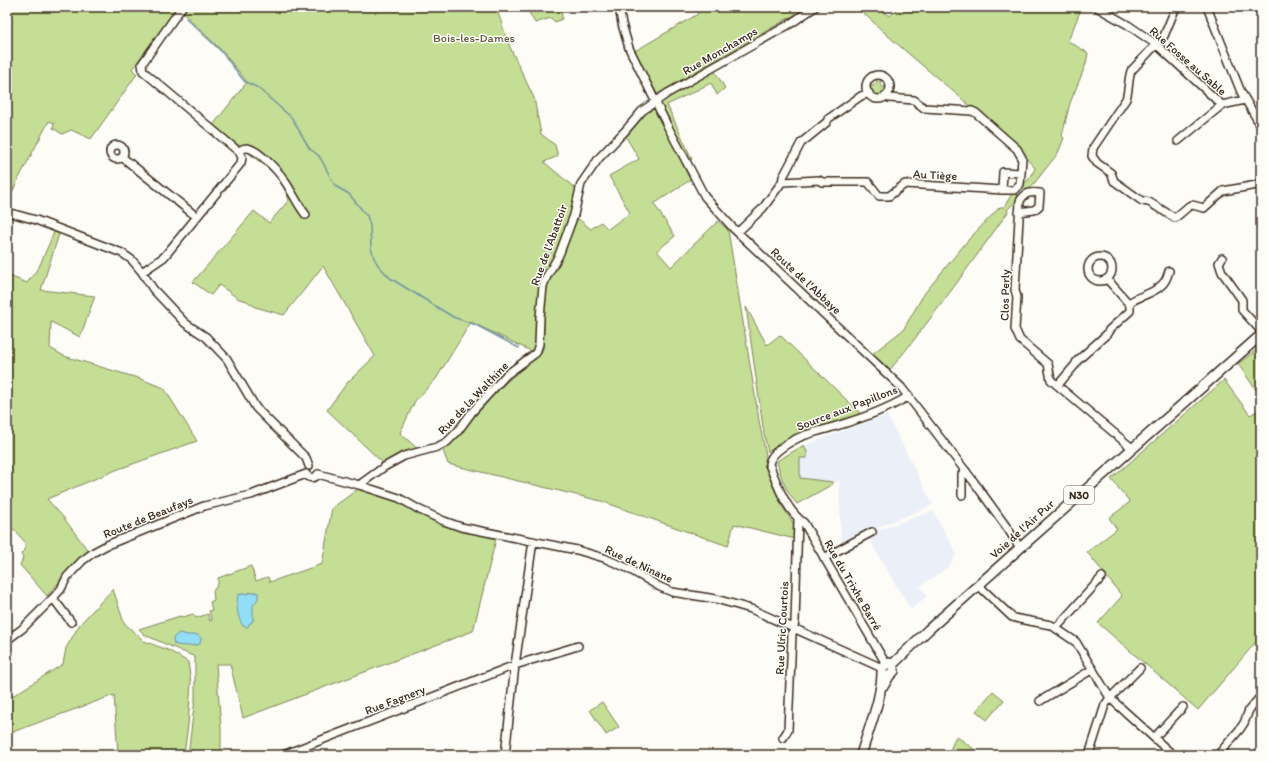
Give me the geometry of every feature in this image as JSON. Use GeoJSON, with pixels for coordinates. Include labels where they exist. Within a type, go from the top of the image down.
{"type":"FeatureCollection","features":[{"type":"Feature","properties":{"kind":"main road","name":"Voie de l'Air Pur"},"geometry":{"type":"LineString","coordinates":[[886,669],[978,585],[1261,335]]}},
{"type":"Feature","properties":{"kind":"main road"},"geometry":{"type":"LineString","coordinates":[[861,755],[886,669]]}},
{"type":"Feature","properties":{"kind":"street"},"geometry":{"type":"LineString","coordinates":[[142,272],[164,257],[241,163],[242,157],[238,151],[143,71],[142,64],[182,7]]}},
{"type":"Feature","properties":{"kind":"street","name":"Route de l'Abbaye"},"geometry":{"type":"LineString","coordinates":[[619,7],[629,48],[703,193],[712,206],[876,362],[909,396],[966,471],[1020,548]]}},
{"type":"Feature","properties":{"kind":"street","name":"Rue Monchamps"},"geometry":{"type":"LineString","coordinates":[[655,101],[790,24],[815,7]]}},
{"type":"Feature","properties":{"kind":"street"},"geometry":{"type":"LineString","coordinates":[[1176,7],[1164,36],[1131,71],[1126,99],[1093,148],[1092,156],[1098,163],[1111,173],[1114,181],[1142,200],[1149,202],[1175,218],[1189,206],[1192,205],[1204,208],[1223,191],[1257,185],[1261,180]]}},
{"type":"Feature","properties":{"kind":"street"},"geometry":{"type":"LineString","coordinates":[[1207,7],[1234,76],[1245,100],[1261,126]]}},
{"type":"Feature","properties":{"kind":"street","name":"Rue Fosse au Sable"},"geometry":{"type":"LineString","coordinates":[[1098,8],[1128,25],[1157,45],[1222,105],[1245,100]]}},
{"type":"Feature","properties":{"kind":"street"},"geometry":{"type":"LineString","coordinates":[[738,232],[763,208],[782,182],[783,177],[801,143],[827,122],[828,119],[869,93],[867,83],[870,78],[875,75],[886,77],[889,81],[890,87],[886,96]]}},
{"type":"Feature","properties":{"kind":"street","name":"Au Tiège"},"geometry":{"type":"LineString","coordinates":[[782,182],[819,180],[822,182],[868,182],[880,196],[889,196],[905,184],[1014,190],[1020,184],[1022,158],[1017,149],[976,113],[972,111],[924,108],[914,100],[889,98],[886,96],[876,98],[872,97],[869,93]]}},
{"type":"Feature","properties":{"kind":"street","name":"Rue de l'Abattoir"},"geometry":{"type":"LineString","coordinates":[[536,353],[539,344],[540,317],[544,286],[547,276],[559,255],[572,219],[581,184],[599,158],[642,111],[655,101]]}},
{"type":"Feature","properties":{"kind":"street"},"geometry":{"type":"LineString","coordinates":[[1178,141],[1222,105]]}},
{"type":"Feature","properties":{"kind":"street"},"geometry":{"type":"LineString","coordinates":[[238,151],[246,147],[254,150],[262,157],[284,180],[306,215]]}},
{"type":"Feature","properties":{"kind":"street"},"geometry":{"type":"LineString","coordinates":[[122,157],[197,217]]}},
{"type":"Feature","properties":{"kind":"street"},"geometry":{"type":"LineString","coordinates":[[1002,190],[1003,172],[1021,173]]}},
{"type":"Feature","properties":{"kind":"street"},"geometry":{"type":"LineString","coordinates":[[7,212],[51,225],[122,253],[132,260],[142,272],[153,290],[185,323],[206,338],[227,359],[256,408],[306,458],[309,466]]}},
{"type":"Feature","properties":{"kind":"street","name":"Clos Perly"},"geometry":{"type":"LineString","coordinates":[[1019,212],[1015,290],[1018,297],[1015,329],[1020,340],[1048,364],[1051,380],[1132,448]]}},
{"type":"Feature","properties":{"kind":"street"},"geometry":{"type":"LineString","coordinates":[[1222,258],[1219,263],[1222,272],[1242,300],[1242,310],[1261,331]]}},
{"type":"Feature","properties":{"kind":"street"},"geometry":{"type":"LineString","coordinates":[[1129,303],[1137,297],[1149,294],[1166,280],[1169,271]]}},
{"type":"Feature","properties":{"kind":"street"},"geometry":{"type":"LineString","coordinates":[[1058,385],[1077,361],[1130,311],[1129,303],[1107,278]]}},
{"type":"Feature","properties":{"kind":"street","name":"Rue de la Walthine"},"geometry":{"type":"LineString","coordinates":[[359,485],[394,461],[413,453],[437,447],[447,442],[458,431],[472,412],[506,376],[536,353]]}},
{"type":"Feature","properties":{"kind":"street","name":"Source aux Papillons"},"geometry":{"type":"LineString","coordinates":[[798,519],[780,492],[769,464],[772,456],[798,438],[852,421],[900,402],[909,396]]}},
{"type":"Feature","properties":{"kind":"street"},"geometry":{"type":"LineString","coordinates":[[306,474],[306,469],[309,466]]}},
{"type":"Feature","properties":{"kind":"street"},"geometry":{"type":"LineString","coordinates":[[309,466],[317,468],[318,474]]}},
{"type":"Feature","properties":{"kind":"street"},"geometry":{"type":"LineString","coordinates":[[962,495],[962,474],[966,471]]}},
{"type":"Feature","properties":{"kind":"street","name":"Route de Beaufays"},"geometry":{"type":"LineString","coordinates":[[7,640],[22,629],[53,598],[61,589],[67,577],[82,562],[107,544],[204,506],[251,495],[306,474],[308,477],[312,478],[316,477],[318,474]]}},
{"type":"Feature","properties":{"kind":"street","name":"Rue de Ninane"},"geometry":{"type":"LineString","coordinates":[[318,474],[399,498],[426,512],[461,527],[578,550],[604,558],[627,568],[660,587],[672,592],[716,600],[751,609],[886,669]]}},
{"type":"Feature","properties":{"kind":"street","name":"Rue du Trixhe Barré"},"geometry":{"type":"LineString","coordinates":[[798,519],[804,523],[886,669]]}},
{"type":"Feature","properties":{"kind":"street","name":"Rue Ulric Courtois"},"geometry":{"type":"LineString","coordinates":[[784,738],[788,730],[798,519]]}},
{"type":"Feature","properties":{"kind":"street"},"geometry":{"type":"LineString","coordinates":[[824,558],[872,532]]}},
{"type":"Feature","properties":{"kind":"street"},"geometry":{"type":"LineString","coordinates":[[505,755],[515,665],[533,541]]}},
{"type":"Feature","properties":{"kind":"street"},"geometry":{"type":"LineString","coordinates":[[1057,627],[1102,577]]}},
{"type":"Feature","properties":{"kind":"street"},"geometry":{"type":"LineString","coordinates":[[978,585],[1012,617],[1051,624],[1076,642],[1110,698],[1173,755]]}},
{"type":"Feature","properties":{"kind":"street"},"geometry":{"type":"LineString","coordinates":[[53,598],[71,622]]}},
{"type":"Feature","properties":{"kind":"street","name":"Rue Fagnery"},"geometry":{"type":"LineString","coordinates":[[283,755],[515,665],[578,646]]}},
{"type":"Feature","properties":{"kind":"street"},"geometry":{"type":"LineString","coordinates":[[1088,755],[1105,705],[1140,668]]}},
{"type":"Feature","properties":{"kind":"street"},"geometry":{"type":"LineString","coordinates":[[1040,702],[1093,669]]}},
{"type":"Feature","properties":{"kind":"street"},"geometry":{"type":"LineString","coordinates":[[1218,755],[1240,729],[1249,710],[1261,696]]}},
{"type":"Feature","properties":{"kind":"street"},"geometry":{"type":"LineString","coordinates":[[1154,738],[1183,707]]}},
{"type":"Feature","properties":{"kind":"street"},"geometry":{"type":"LineString","coordinates":[[1160,744],[1163,755]]}},
{"type":"Feature","properties":{"kind":"shaded area"},"geometry":{"type":"Polygon","coordinates":[[[887,415],[933,505],[841,544],[839,481],[797,504],[785,486],[777,461],[799,447],[887,415]]]}},
{"type":"Feature","properties":{"kind":"shaded area"},"geometry":{"type":"Polygon","coordinates":[[[933,511],[957,554],[947,568],[920,586],[927,596],[911,609],[868,537],[873,532],[933,511]]]}},
{"type":"Feature","properties":{"kind":"green space"},"geometry":{"type":"Polygon","coordinates":[[[7,7],[178,7],[132,69],[137,74],[91,139],[71,130],[62,134],[53,128],[54,123],[49,121],[7,203],[7,7]]]}},
{"type":"Feature","properties":{"kind":"green space","name":"Bois-les-Dames"},"geometry":{"type":"Polygon","coordinates":[[[184,7],[496,7],[509,45],[534,98],[541,134],[555,145],[558,156],[544,162],[576,189],[569,219],[554,258],[543,279],[537,344],[533,352],[471,322],[436,379],[415,401],[400,433],[419,450],[384,464],[327,410],[347,383],[375,356],[323,266],[284,315],[255,307],[247,301],[239,299],[219,285],[211,295],[193,282],[254,211],[269,223],[289,200],[280,178],[213,125],[247,82],[224,53],[181,11],[184,7]]]}},
{"type":"Feature","properties":{"kind":"green space"},"geometry":{"type":"Polygon","coordinates":[[[526,7],[561,7],[562,19],[555,22],[551,18],[535,23],[526,7]]]}},
{"type":"Feature","properties":{"kind":"green space"},"geometry":{"type":"Polygon","coordinates":[[[695,7],[808,7],[657,94],[635,51],[698,14],[695,7]]]}},
{"type":"Feature","properties":{"kind":"green space"},"geometry":{"type":"Polygon","coordinates":[[[857,7],[867,7],[872,10],[877,9],[890,16],[899,7],[1082,7],[1068,41],[1088,53],[1086,64],[1070,103],[1062,136],[1064,138],[1058,153],[1029,190],[1024,191],[1022,188],[1023,184],[1031,177],[1035,168],[990,123],[896,43],[857,7]]]}},
{"type":"Feature","properties":{"kind":"green space"},"geometry":{"type":"Polygon","coordinates":[[[714,70],[725,88],[717,95],[711,83],[667,105],[692,159],[689,162],[659,103],[714,70]]]}},
{"type":"Feature","properties":{"kind":"green space"},"geometry":{"type":"Polygon","coordinates":[[[875,78],[882,78],[880,83],[882,87],[887,87],[886,91],[881,95],[872,94],[869,86],[873,86],[877,82],[875,78]]]}},
{"type":"Feature","properties":{"kind":"green space"},"geometry":{"type":"Polygon","coordinates":[[[654,104],[690,180],[654,204],[675,236],[657,251],[671,267],[718,221],[728,230],[766,455],[764,464],[782,506],[795,526],[795,539],[734,524],[728,546],[601,501],[448,464],[442,448],[452,443],[473,416],[503,385],[540,354],[543,349],[546,284],[576,217],[591,229],[601,222],[608,229],[630,213],[609,176],[639,159],[626,137],[654,104]]]}},
{"type":"Feature","properties":{"kind":"green space"},"geometry":{"type":"Polygon","coordinates":[[[1013,192],[1018,196],[1017,200],[1007,210],[1008,212],[950,293],[889,371],[872,354],[903,330],[924,294],[968,240],[1000,207],[1004,207],[1013,192]]]}},
{"type":"Feature","properties":{"kind":"green space"},"geometry":{"type":"Polygon","coordinates":[[[55,230],[60,231],[41,290],[95,296],[80,337],[51,322],[50,348],[64,356],[138,378],[164,388],[197,441],[116,470],[47,499],[63,517],[89,552],[69,570],[47,596],[20,565],[23,558],[21,554],[25,550],[25,542],[7,522],[7,275],[27,283],[39,267],[55,230]]]}},
{"type":"Feature","properties":{"kind":"green space"},"geometry":{"type":"Polygon","coordinates":[[[746,307],[767,345],[780,335],[861,414],[831,425],[807,430],[792,436],[768,452],[764,434],[746,307]]]}},
{"type":"Feature","properties":{"kind":"green space"},"geometry":{"type":"Polygon","coordinates":[[[1261,346],[1261,397],[1238,364],[1261,346]]]}},
{"type":"Feature","properties":{"kind":"green space"},"geometry":{"type":"Polygon","coordinates":[[[1224,380],[1250,415],[1257,411],[1261,417],[1261,636],[1198,710],[1098,623],[1122,596],[1087,552],[1117,529],[1109,518],[1130,502],[1111,479],[1224,380]]]}},
{"type":"Feature","properties":{"kind":"green space"},"geometry":{"type":"Polygon","coordinates":[[[804,445],[807,452],[807,458],[800,458],[800,478],[832,482],[833,484],[797,504],[784,484],[777,461],[804,445]]]}},
{"type":"Feature","properties":{"kind":"green space"},"geometry":{"type":"Polygon","coordinates":[[[358,489],[401,503],[428,518],[457,529],[496,539],[473,631],[243,718],[230,664],[216,664],[221,728],[221,755],[188,755],[195,699],[195,657],[145,635],[139,629],[180,616],[183,617],[193,614],[196,618],[208,614],[210,621],[212,620],[209,611],[212,610],[210,602],[214,600],[213,591],[218,584],[218,578],[251,566],[256,581],[268,577],[270,582],[322,564],[332,508],[358,489]],[[256,592],[238,595],[249,624],[253,621],[252,606],[256,592]]]}},
{"type":"Feature","properties":{"kind":"green space"},"geometry":{"type":"Polygon","coordinates":[[[113,589],[124,623],[144,641],[170,651],[188,662],[191,683],[184,755],[118,755],[114,695],[7,734],[7,694],[11,697],[63,664],[66,648],[80,624],[113,589]]]}},
{"type":"Feature","properties":{"kind":"green space"},"geometry":{"type":"Polygon","coordinates":[[[993,691],[1004,700],[987,720],[976,711],[993,691]]]}},
{"type":"Feature","properties":{"kind":"green space"},"geometry":{"type":"Polygon","coordinates":[[[602,702],[619,727],[606,735],[590,710],[602,702]]]}},
{"type":"Feature","properties":{"kind":"green space"},"geometry":{"type":"Polygon","coordinates":[[[956,736],[982,755],[948,755],[956,736]]]}},
{"type":"Feature","properties":{"kind":"water"},"geometry":{"type":"Polygon","coordinates":[[[258,593],[258,597],[253,606],[253,621],[248,627],[243,626],[239,619],[237,603],[238,595],[258,593]]]}},
{"type":"Feature","properties":{"kind":"water"},"geometry":{"type":"Polygon","coordinates":[[[179,633],[198,635],[201,638],[200,644],[180,646],[174,644],[173,638],[179,633]]]}},
{"type":"Feature","properties":{"kind":"waterway"},"geometry":{"type":"LineString","coordinates":[[186,18],[221,51],[244,81],[258,88],[292,118],[309,148],[321,159],[335,186],[349,194],[367,216],[370,225],[371,248],[374,258],[378,265],[390,278],[453,317],[476,325],[519,348]]}},
{"type":"Feature","properties":{"kind":"waterway"},"geometry":{"type":"LineString","coordinates":[[410,755],[441,750],[450,751],[453,755]]}}]}
